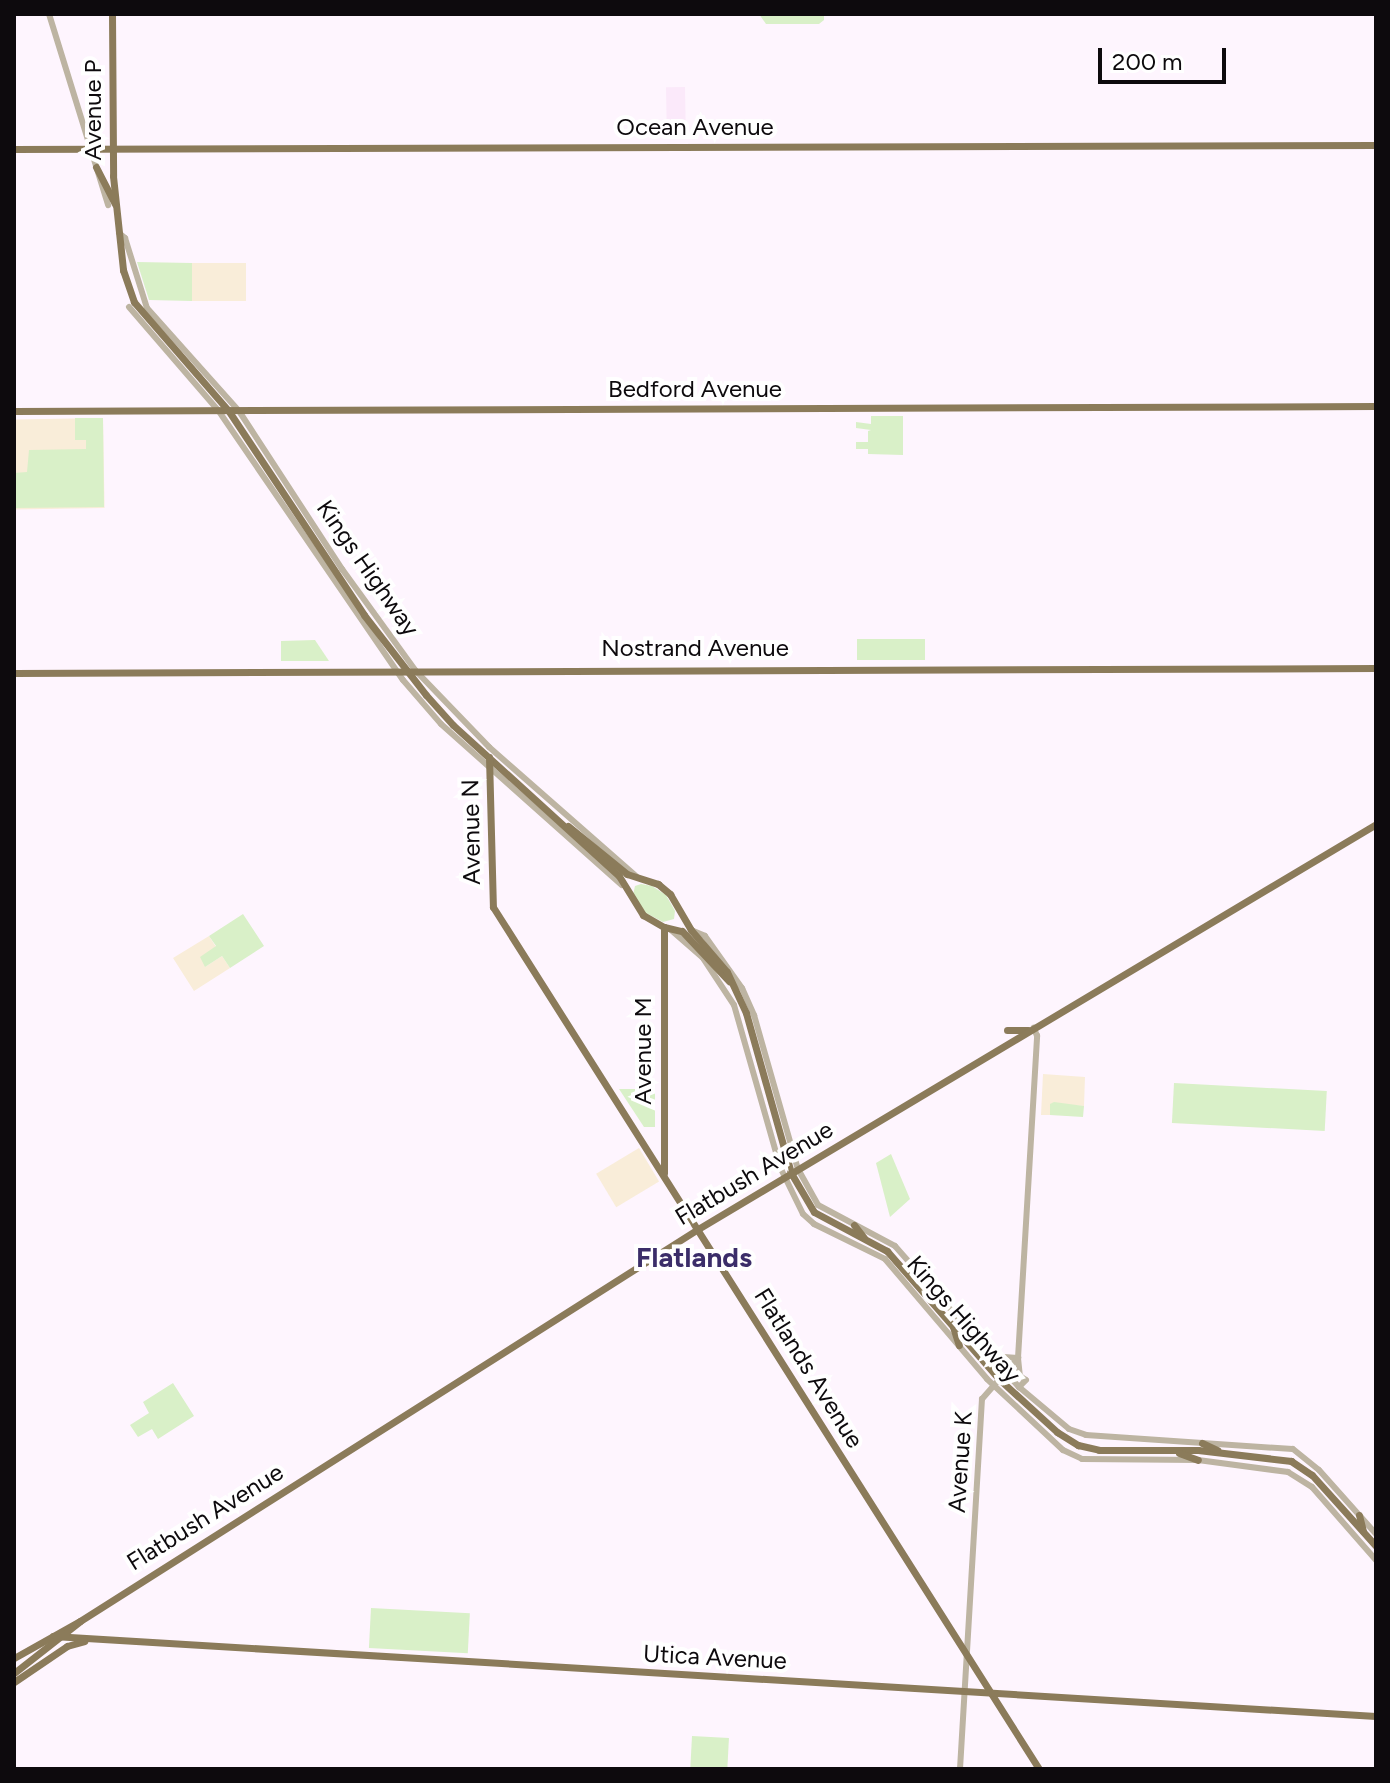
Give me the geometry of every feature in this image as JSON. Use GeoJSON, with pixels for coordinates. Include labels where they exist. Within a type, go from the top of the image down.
{"type":"FeatureCollection","features":[{"type":"Feature","properties":{"kind":"main road","name":"Avenue P"},"geometry":{"type":"LineString","coordinates":[[112,14],[112,205]]}},
{"type":"Feature","properties":{"kind":"main road","name":"Ocean Avenue"},"geometry":{"type":"LineString","coordinates":[[14,149],[1376,145]]}},
{"type":"Feature","properties":{"kind":"main road"},"geometry":{"type":"LineString","coordinates":[[96,167],[112,205]]}},
{"type":"Feature","properties":{"kind":"main road","name":"Kings Highway"},"geometry":{"type":"LineString","coordinates":[[112,205],[126,285],[134,302],[228,410],[360,610],[405,670],[453,725],[566,825],[621,870],[665,889],[691,930],[719,961],[746,1013],[791,1174],[814,1212],[887,1251],[999,1379],[1063,1437],[1078,1445],[1099,1450],[1223,1452],[1281,1458],[1304,1468],[1376,1546]]}},
{"type":"Feature","properties":{"kind":"main road","name":"Bedford Avenue"},"geometry":{"type":"LineString","coordinates":[[14,411],[1376,406]]}},
{"type":"Feature","properties":{"kind":"main road","name":"Nostrand Avenue"},"geometry":{"type":"LineString","coordinates":[[14,673],[1376,668]]}},
{"type":"Feature","properties":{"kind":"main road","name":"Avenue N"},"geometry":{"type":"LineString","coordinates":[[489,757],[493,907]]}},
{"type":"Feature","properties":{"kind":"main road","name":"Flatbush Avenue"},"geometry":{"type":"LineString","coordinates":[[14,1658],[80,1621],[698,1229],[1376,824]]}},
{"type":"Feature","properties":{"kind":"main road","name":"Kings Highway"},"geometry":{"type":"LineString","coordinates":[[566,825],[619,876],[638,910],[664,927],[678,929],[688,935],[729,981]]}},
{"type":"Feature","properties":{"kind":"main road"},"geometry":{"type":"LineString","coordinates":[[628,894],[643,880]]}},
{"type":"Feature","properties":{"kind":"main road","name":"Flatlands Avenue"},"geometry":{"type":"LineString","coordinates":[[493,907],[1039,1769]]}},
{"type":"Feature","properties":{"kind":"main road"},"geometry":{"type":"LineString","coordinates":[[664,927],[675,921],[679,910]]}},
{"type":"Feature","properties":{"kind":"main road","name":"Avenue M"},"geometry":{"type":"LineString","coordinates":[[664,927],[664,1175]]}},
{"type":"Feature","properties":{"kind":"main road"},"geometry":{"type":"LineString","coordinates":[[1007,1030],[1032,1029]]}},
{"type":"Feature","properties":{"kind":"main road"},"geometry":{"type":"LineString","coordinates":[[852,1242],[866,1239],[854,1225]]}},
{"type":"Feature","properties":{"kind":"main road"},"geometry":{"type":"LineString","coordinates":[[926,1282],[937,1306]]}},
{"type":"Feature","properties":{"kind":"main road"},"geometry":{"type":"LineString","coordinates":[[953,1325],[959,1345]]}},
{"type":"Feature","properties":{"kind":"main road"},"geometry":{"type":"LineString","coordinates":[[1202,1443],[1223,1452]]}},
{"type":"Feature","properties":{"kind":"main road"},"geometry":{"type":"LineString","coordinates":[[1173,1451],[1198,1460]]}},
{"type":"Feature","properties":{"kind":"main road"},"geometry":{"type":"LineString","coordinates":[[1359,1515],[1363,1533]]}},
{"type":"Feature","properties":{"kind":"main road","name":"Flatbush Avenue"},"geometry":{"type":"LineString","coordinates":[[14,1673],[64,1637],[80,1621]]}},
{"type":"Feature","properties":{"kind":"main road","name":"Utica Avenue"},"geometry":{"type":"LineString","coordinates":[[51,1635],[86,1640],[1376,1716]]}},
{"type":"Feature","properties":{"kind":"main road"},"geometry":{"type":"LineString","coordinates":[[14,1682],[67,1646],[86,1640]]}},
{"type":"Feature","properties":{"kind":"street"},"geometry":{"type":"LineString","coordinates":[[49,14],[96,167]]}},
{"type":"Feature","properties":{"kind":"street","name":"Kings Highway"},"geometry":{"type":"LineString","coordinates":[[119,233],[125,238],[147,308],[239,411],[342,569],[415,670],[489,747],[643,880]]}},
{"type":"Feature","properties":{"kind":"street","name":"Kings Highway"},"geometry":{"type":"LineString","coordinates":[[129,307],[218,410],[394,670],[441,724],[628,894]]}},
{"type":"Feature","properties":{"kind":"street","name":"Kings Highway"},"geometry":{"type":"LineString","coordinates":[[664,927],[676,932],[703,958],[734,1005],[803,1214],[814,1224],[885,1259],[959,1345],[999,1379],[1072,1455],[1093,1460],[1198,1460],[1288,1472],[1303,1478],[1376,1560]]}},
{"type":"Feature","properties":{"kind":"street","name":"Kings Highway"},"geometry":{"type":"LineString","coordinates":[[691,930],[705,936],[728,964],[754,1015],[791,1174],[824,1210],[895,1246],[989,1356],[999,1379],[1019,1387],[1069,1429],[1086,1435],[1293,1449],[1319,1470],[1376,1534]]}},
{"type":"Feature","properties":{"kind":"street"},"geometry":{"type":"LineString","coordinates":[[1019,1387],[1026,1380],[1020,1376],[1018,1358],[1037,1036],[1032,1029]]}},
{"type":"Feature","properties":{"kind":"street"},"geometry":{"type":"LineString","coordinates":[[989,1356],[1018,1358]]}},
{"type":"Feature","properties":{"kind":"street","name":"Avenue K"},"geometry":{"type":"LineString","coordinates":[[960,1769],[982,1399],[1018,1358]]}},
{"type":"Feature","properties":{"kind":"shaded area"},"geometry":{"type":"Polygon","coordinates":[[[666,87],[685,87],[686,138],[667,138],[666,87]]]}},
{"type":"Feature","properties":{"kind":"shaded area"},"geometry":{"type":"Polygon","coordinates":[[[192,263],[246,263],[246,301],[192,301],[192,263]]]}},
{"type":"Feature","properties":{"kind":"shaded area"},"geometry":{"type":"Polygon","coordinates":[[[103,418],[105,508],[16,510],[14,420],[103,418]]]}},
{"type":"Feature","properties":{"kind":"shaded area"},"geometry":{"type":"Polygon","coordinates":[[[209,936],[216,947],[205,967],[222,956],[230,968],[194,991],[173,958],[209,936]]]}},
{"type":"Feature","properties":{"kind":"shaded area"},"geometry":{"type":"Polygon","coordinates":[[[1043,1074],[1085,1077],[1084,1106],[1050,1104],[1050,1115],[1041,1115],[1043,1074]]]}},
{"type":"Feature","properties":{"kind":"shaded area"},"geometry":{"type":"Polygon","coordinates":[[[639,1148],[659,1181],[616,1207],[596,1174],[639,1148]]]}},
{"type":"Feature","properties":{"kind":"green space"},"geometry":{"type":"Polygon","coordinates":[[[759,14],[824,14],[824,20],[819,24],[766,24],[759,14]]]}},
{"type":"Feature","properties":{"kind":"green space"},"geometry":{"type":"Polygon","coordinates":[[[137,262],[192,263],[192,301],[149,300],[137,262]]]}},
{"type":"Feature","properties":{"kind":"green space"},"geometry":{"type":"Polygon","coordinates":[[[871,416],[903,416],[903,455],[868,454],[868,449],[856,449],[856,442],[868,442],[868,431],[871,430],[856,428],[856,422],[871,424],[871,416]]]}},
{"type":"Feature","properties":{"kind":"green space"},"geometry":{"type":"Polygon","coordinates":[[[75,418],[103,418],[104,507],[14,508],[14,473],[27,472],[29,450],[86,449],[86,440],[75,440],[75,418]]]}},
{"type":"Feature","properties":{"kind":"green space"},"geometry":{"type":"Polygon","coordinates":[[[857,639],[925,639],[925,660],[857,660],[857,639]]]}},
{"type":"Feature","properties":{"kind":"green space"},"geometry":{"type":"Polygon","coordinates":[[[315,640],[329,661],[281,661],[281,641],[315,640]]]}},
{"type":"Feature","properties":{"kind":"green space"},"geometry":{"type":"Polygon","coordinates":[[[635,886],[652,886],[666,895],[675,911],[674,919],[663,922],[646,913],[633,895],[635,886]]]}},
{"type":"Feature","properties":{"kind":"green space"},"geometry":{"type":"Polygon","coordinates":[[[243,914],[264,946],[230,968],[222,956],[205,967],[200,957],[216,946],[209,936],[243,914]]]}},
{"type":"Feature","properties":{"kind":"green space"},"geometry":{"type":"Polygon","coordinates":[[[1174,1083],[1327,1091],[1325,1131],[1172,1123],[1174,1083]]]}},
{"type":"Feature","properties":{"kind":"green space"},"geometry":{"type":"Polygon","coordinates":[[[619,1089],[655,1089],[655,1127],[644,1127],[619,1089]]]}},
{"type":"Feature","properties":{"kind":"green space"},"geometry":{"type":"Polygon","coordinates":[[[1050,1104],[1084,1106],[1083,1117],[1050,1115],[1050,1104]]]}},
{"type":"Feature","properties":{"kind":"green space"},"geometry":{"type":"Polygon","coordinates":[[[891,1154],[910,1199],[890,1217],[876,1163],[891,1154]]]}},
{"type":"Feature","properties":{"kind":"green space"},"geometry":{"type":"Polygon","coordinates":[[[173,1383],[194,1416],[158,1439],[152,1429],[138,1437],[130,1425],[149,1413],[143,1402],[173,1383]]]}},
{"type":"Feature","properties":{"kind":"green space"},"geometry":{"type":"Polygon","coordinates":[[[371,1608],[470,1613],[468,1653],[369,1648],[371,1608]]]}},
{"type":"Feature","properties":{"kind":"green space"},"geometry":{"type":"Polygon","coordinates":[[[692,1736],[729,1738],[727,1769],[690,1769],[692,1736]]]}},
{"type":"Feature","properties":{"kind":"district","name":"Flatlands"},"geometry":{"type":"Point","coordinates":[694,1257]}}]}
